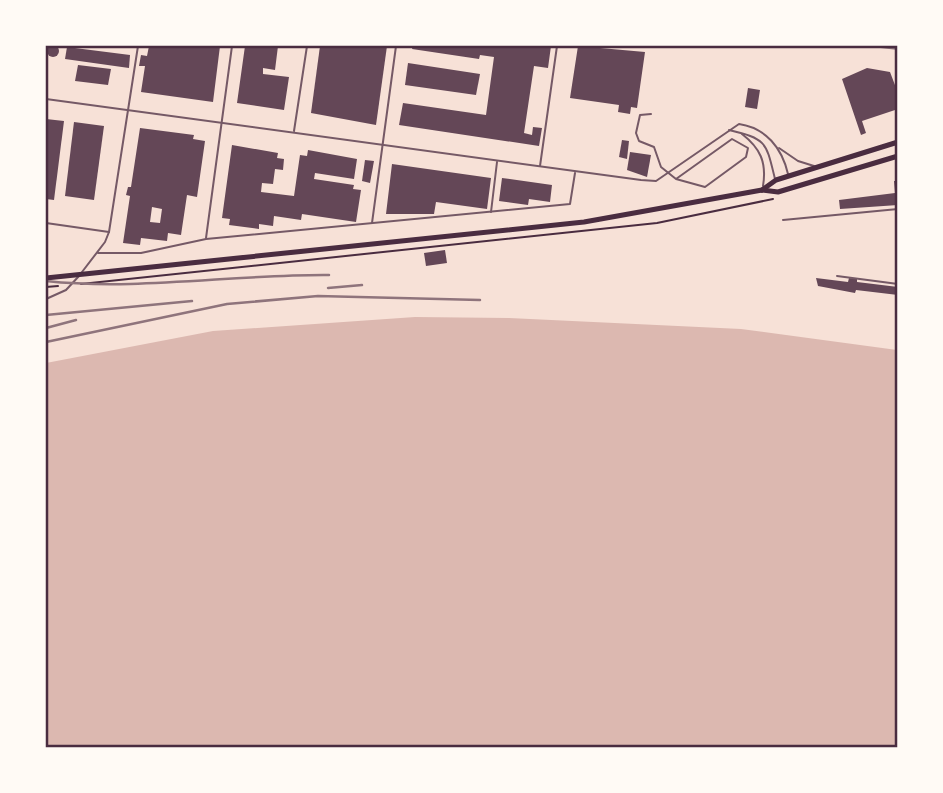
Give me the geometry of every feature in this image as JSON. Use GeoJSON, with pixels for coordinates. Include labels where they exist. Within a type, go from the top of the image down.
{"type":"FeatureCollection","features":[{"type":"Feature","properties":{"kind":"main road"},"geometry":{"type":"LineString","coordinates":[[46,278],[622,217],[762,190],[776,180],[898,142]]}},
{"type":"Feature","properties":{"kind":"main road"},"geometry":{"type":"LineString","coordinates":[[762,190],[778,195],[898,156]]}},
{"type":"Feature","properties":{"kind":"lane"},"geometry":{"type":"LineString","coordinates":[[46,299],[66,290],[74,283],[98,253],[109,232],[138,46]]}},
{"type":"Feature","properties":{"kind":"lane"},"geometry":{"type":"LineString","coordinates":[[206,239],[232,46]]}},
{"type":"Feature","properties":{"kind":"lane"},"geometry":{"type":"LineString","coordinates":[[294,132],[307,46]]}},
{"type":"Feature","properties":{"kind":"lane"},"geometry":{"type":"LineString","coordinates":[[372,224],[396,46]]}},
{"type":"Feature","properties":{"kind":"lane"},"geometry":{"type":"LineString","coordinates":[[540,166],[557,46]]}},
{"type":"Feature","properties":{"kind":"lane"},"geometry":{"type":"LineString","coordinates":[[46,99],[656,181],[739,124],[748,125],[764,133],[776,146],[798,161],[818,167]]}},
{"type":"Feature","properties":{"kind":"lane"},"geometry":{"type":"LineString","coordinates":[[651,114],[640,115],[636,133],[639,141],[654,147],[666,174],[676,179],[705,187],[746,157],[748,148],[732,139],[676,179]]}},
{"type":"Feature","properties":{"kind":"lane"},"geometry":{"type":"LineString","coordinates":[[728,130],[752,135],[761,141],[769,152],[778,195]]}},
{"type":"Feature","properties":{"kind":"lane"},"geometry":{"type":"LineString","coordinates":[[741,133],[755,144],[762,156],[765,167],[762,190]]}},
{"type":"Feature","properties":{"kind":"lane"},"geometry":{"type":"LineString","coordinates":[[776,146],[789,176]]}},
{"type":"Feature","properties":{"kind":"lane"},"geometry":{"type":"LineString","coordinates":[[490,213],[498,161]]}},
{"type":"Feature","properties":{"kind":"lane"},"geometry":{"type":"LineString","coordinates":[[98,253],[141,253],[206,239],[570,204],[575,171]]}},
{"type":"Feature","properties":{"kind":"lane"},"geometry":{"type":"LineString","coordinates":[[783,220],[898,209]]}},
{"type":"Feature","properties":{"kind":"lane"},"geometry":{"type":"LineString","coordinates":[[46,223],[109,232]]}},
{"type":"Feature","properties":{"kind":"lane"},"geometry":{"type":"LineString","coordinates":[[837,276],[898,284]]}},
{"type":"Feature","properties":{"kind":"path"},"geometry":{"type":"LineString","coordinates":[[80,284],[657,223],[778,195]]}},
{"type":"Feature","properties":{"kind":"path"},"geometry":{"type":"LineString","coordinates":[[46,288],[66,285]]}},
{"type":"Feature","properties":{"kind":"shaded area"},"geometry":{"type":"Polygon","coordinates":[[[415,317],[509,318],[741,329],[897,350],[897,747],[46,747],[46,363],[213,331],[415,317]]]}},
{"type":"Feature","properties":{"kind":"building"},"geometry":{"type":"Polygon","coordinates":[[[53,45],[59,51],[53,57],[47,51],[53,45]]]}},
{"type":"Feature","properties":{"kind":"building"},"geometry":{"type":"Polygon","coordinates":[[[149,46],[220,46],[213,102],[141,92],[145,66],[139,66],[141,55],[147,56],[149,46]]]}},
{"type":"Feature","properties":{"kind":"building"},"geometry":{"type":"Polygon","coordinates":[[[245,46],[278,46],[275,70],[263,68],[263,74],[289,77],[284,110],[237,103],[245,46]]]}},
{"type":"Feature","properties":{"kind":"building"},"geometry":{"type":"Polygon","coordinates":[[[320,46],[387,46],[376,125],[311,113],[320,46]]]}},
{"type":"Feature","properties":{"kind":"building"},"geometry":{"type":"Polygon","coordinates":[[[413,46],[551,46],[548,68],[534,66],[524,133],[532,135],[533,127],[542,128],[539,146],[399,125],[403,103],[486,115],[494,57],[480,55],[479,59],[412,49],[413,46]]]}},
{"type":"Feature","properties":{"kind":"building"},"geometry":{"type":"Polygon","coordinates":[[[578,46],[645,52],[637,108],[631,107],[630,114],[618,112],[619,105],[570,98],[578,46]]]}},
{"type":"Feature","properties":{"kind":"building"},"geometry":{"type":"Polygon","coordinates":[[[67,47],[130,55],[129,68],[65,59],[67,47]]]}},
{"type":"Feature","properties":{"kind":"building"},"geometry":{"type":"Polygon","coordinates":[[[408,63],[480,74],[476,95],[405,85],[408,63]]]}},
{"type":"Feature","properties":{"kind":"building"},"geometry":{"type":"Polygon","coordinates":[[[78,65],[111,69],[108,85],[75,81],[78,65]]]}},
{"type":"Feature","properties":{"kind":"building"},"geometry":{"type":"Polygon","coordinates":[[[867,68],[890,72],[898,93],[898,109],[862,121],[866,133],[861,135],[842,79],[867,68]]]}},
{"type":"Feature","properties":{"kind":"building"},"geometry":{"type":"Polygon","coordinates":[[[748,88],[760,90],[757,109],[745,107],[748,88]]]}},
{"type":"Feature","properties":{"kind":"building"},"geometry":{"type":"Polygon","coordinates":[[[46,119],[64,121],[54,200],[46,199],[46,119]]]}},
{"type":"Feature","properties":{"kind":"building"},"geometry":{"type":"Polygon","coordinates":[[[74,122],[104,126],[94,200],[65,196],[74,122]]]}},
{"type":"Feature","properties":{"kind":"building"},"geometry":{"type":"Polygon","coordinates":[[[140,128],[194,135],[193,139],[205,141],[197,197],[187,195],[181,235],[168,233],[167,241],[141,238],[140,245],[123,243],[130,196],[126,195],[128,187],[131,187],[140,128]],[[152,207],[150,222],[160,223],[162,209],[152,207]]]}},
{"type":"Feature","properties":{"kind":"building"},"geometry":{"type":"Polygon","coordinates":[[[622,140],[629,141],[627,159],[619,157],[622,140]]]}},
{"type":"Feature","properties":{"kind":"building"},"geometry":{"type":"Polygon","coordinates":[[[232,145],[278,153],[277,158],[284,159],[283,170],[275,169],[273,184],[262,183],[261,192],[294,196],[300,155],[307,156],[308,150],[357,159],[354,179],[315,173],[314,179],[354,185],[353,189],[361,190],[356,222],[302,214],[301,220],[274,216],[273,226],[259,224],[259,229],[229,225],[230,219],[222,218],[232,145]]]}},
{"type":"Feature","properties":{"kind":"building"},"geometry":{"type":"Polygon","coordinates":[[[630,152],[651,155],[647,177],[627,170],[630,152]]]}},
{"type":"Feature","properties":{"kind":"building"},"geometry":{"type":"Polygon","coordinates":[[[365,160],[374,161],[370,183],[362,181],[365,160]]]}},
{"type":"Feature","properties":{"kind":"building"},"geometry":{"type":"Polygon","coordinates":[[[392,164],[491,178],[487,209],[436,202],[434,214],[386,214],[392,164]]]}},
{"type":"Feature","properties":{"kind":"building"},"geometry":{"type":"Polygon","coordinates":[[[502,178],[552,185],[550,202],[529,199],[528,205],[499,201],[502,178]]]}},
{"type":"Feature","properties":{"kind":"building"},"geometry":{"type":"Polygon","coordinates":[[[894,181],[898,181],[898,205],[840,209],[839,200],[895,193],[894,181]]]}},
{"type":"Feature","properties":{"kind":"building"},"geometry":{"type":"Polygon","coordinates":[[[445,250],[447,263],[426,266],[424,253],[445,250]]]}},
{"type":"Feature","properties":{"kind":"building"},"geometry":{"type":"Polygon","coordinates":[[[816,278],[848,282],[849,278],[857,279],[857,282],[898,287],[898,295],[856,290],[855,293],[818,286],[816,278]]]}},
{"type":"Feature","properties":{"kind":"tram line"},"geometry":{"type":"LineString","coordinates":[[872,46],[898,49]]}},
{"type":"Feature","properties":{"kind":"railway"},"geometry":{"type":"LineString","coordinates":[[46,281],[116,284],[329,275]]}},
{"type":"Feature","properties":{"kind":"railway"},"geometry":{"type":"LineString","coordinates":[[328,288],[362,285]]}},
{"type":"Feature","properties":{"kind":"railway"},"geometry":{"type":"LineString","coordinates":[[46,342],[227,304],[318,296],[480,300]]}},
{"type":"Feature","properties":{"kind":"railway"},"geometry":{"type":"LineString","coordinates":[[46,315],[192,301]]}},
{"type":"Feature","properties":{"kind":"railway"},"geometry":{"type":"LineString","coordinates":[[46,328],[76,320]]}}]}
